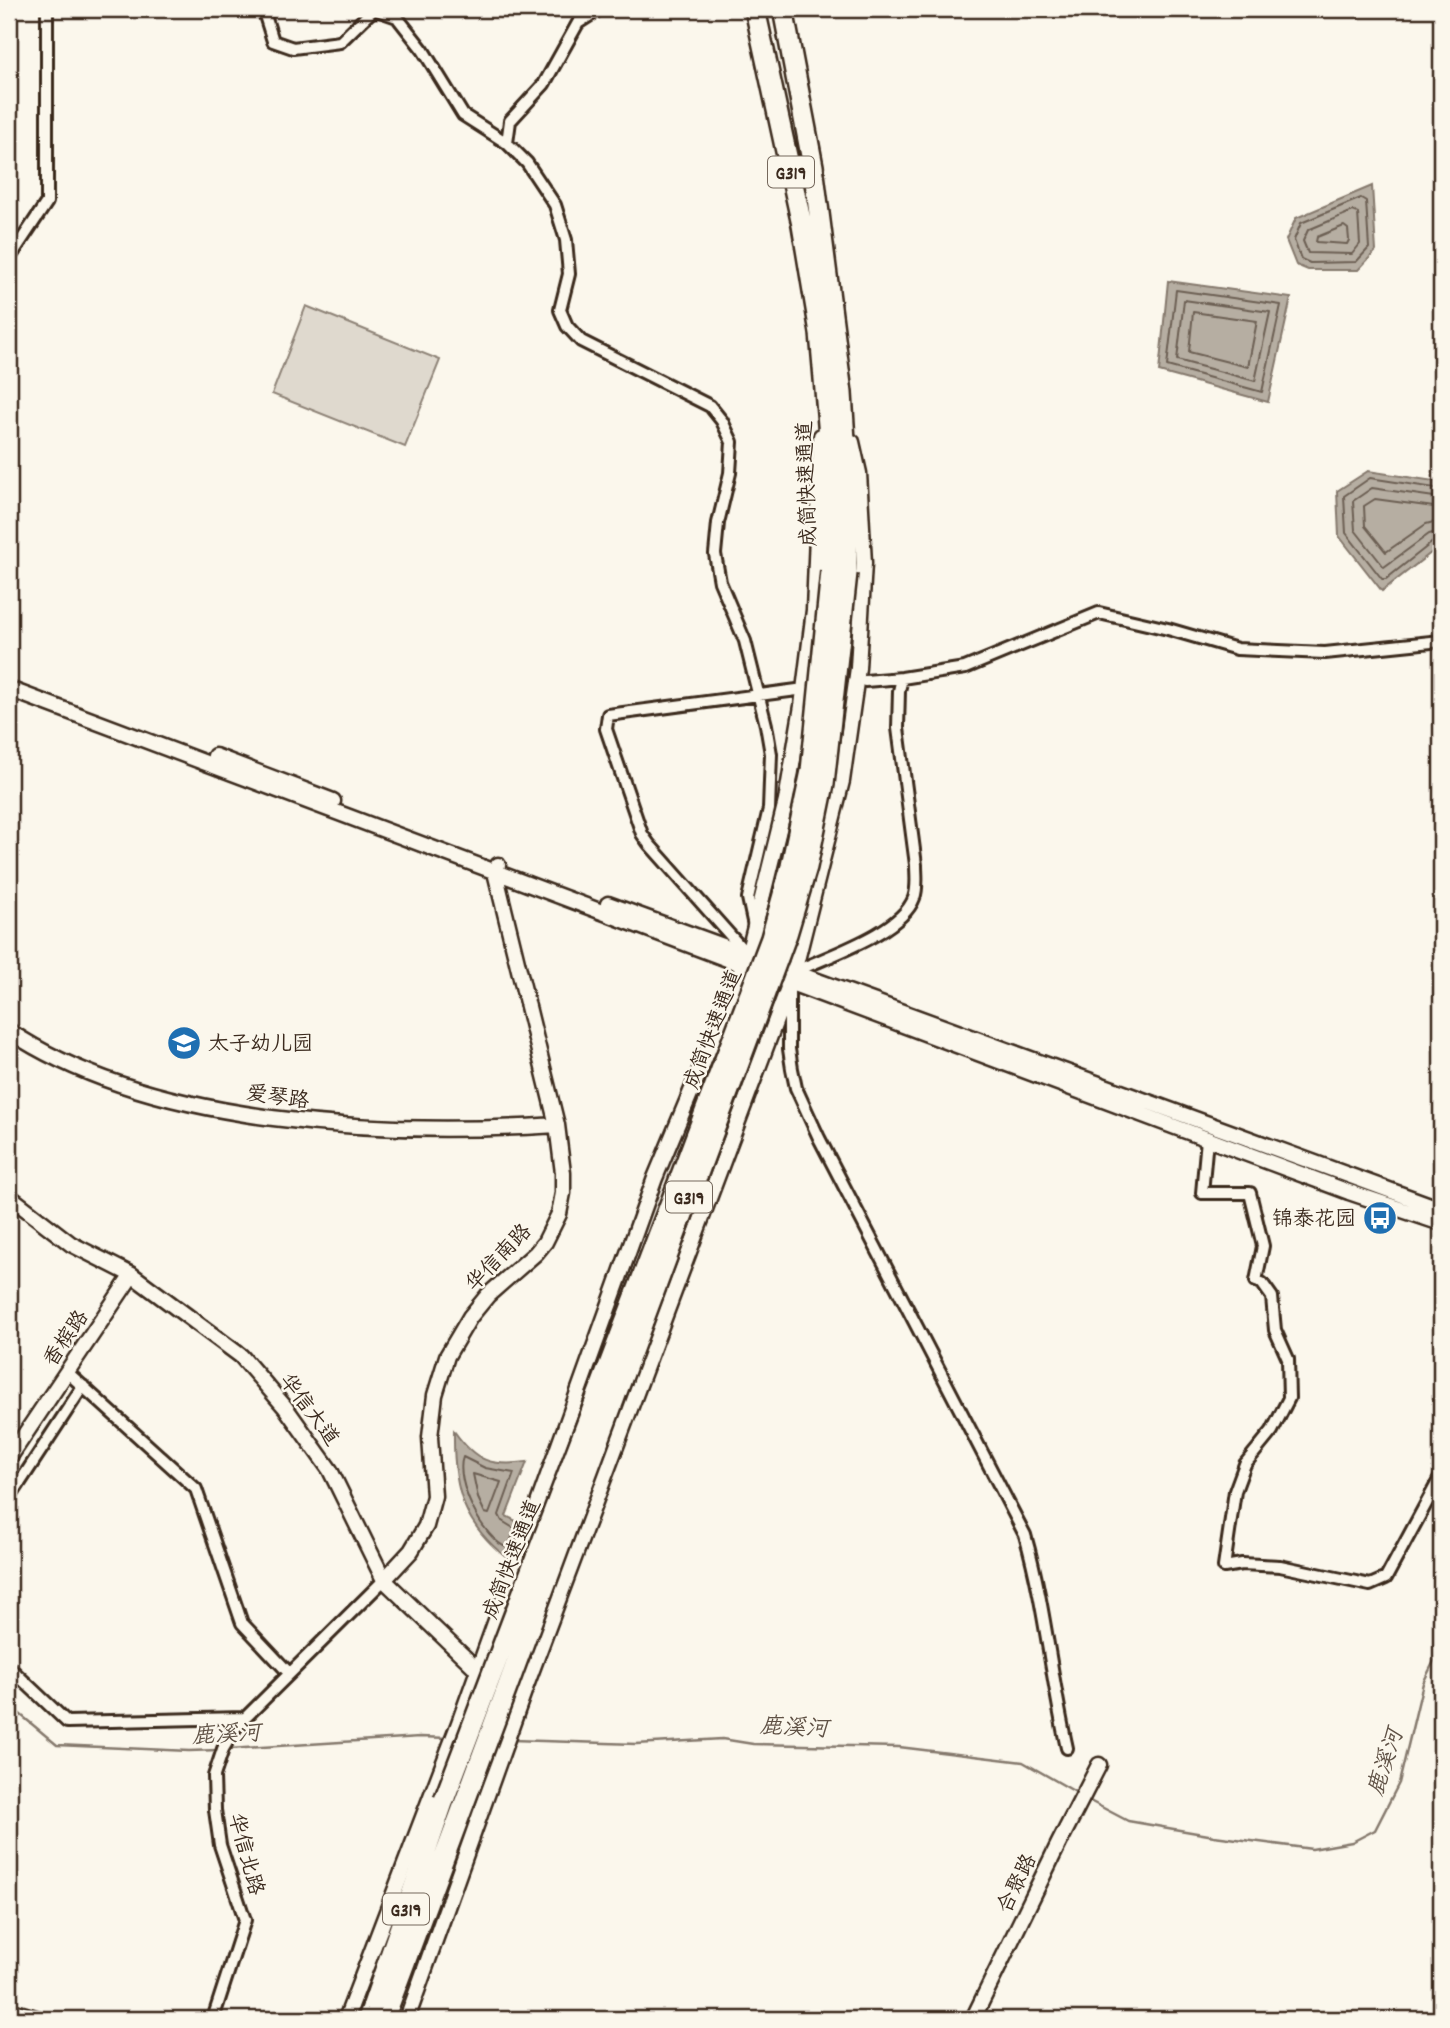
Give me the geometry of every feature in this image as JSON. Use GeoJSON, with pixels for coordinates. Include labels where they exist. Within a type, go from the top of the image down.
{"type":"FeatureCollection","features":[{"type":"Feature","properties":{"kind":"highway","name":"成简快速通道"},"geometry":{"type":"LineString","coordinates":[[384,2019],[787,933],[807,867],[824,784],[847,472],[842,393],[802,225],[756,10]]}},
{"type":"Feature","properties":{"kind":"highway","name":"成简快速通道"},"geometry":{"type":"LineString","coordinates":[[368,2019],[444,1800],[771,937],[791,866],[811,771],[839,572],[823,368],[827,332],[813,166],[783,13]]}},
{"type":"Feature","properties":{"kind":"street"},"geometry":{"type":"LineString","coordinates":[[9,259],[47,202],[47,9]]}},
{"type":"Feature","properties":{"kind":"street"},"geometry":{"type":"LineString","coordinates":[[263,9],[273,41],[293,48],[340,42],[374,9],[397,17],[423,50],[463,115],[507,143],[527,163],[555,205],[566,240],[569,274],[560,310],[567,326],[581,341],[710,406],[722,421],[732,442],[730,473],[718,523],[715,554],[720,582],[745,641],[766,725],[772,776],[769,809],[748,898],[754,928]]}},
{"type":"Feature","properties":{"kind":"street"},"geometry":{"type":"LineString","coordinates":[[507,143],[510,121],[544,84],[578,23],[600,9]]}},
{"type":"Feature","properties":{"kind":"street"},"geometry":{"type":"LineString","coordinates":[[346,2019],[459,1723],[655,1178],[746,960],[786,801],[804,693],[814,610],[823,368]]}},
{"type":"Feature","properties":{"kind":"street"},"geometry":{"type":"LineString","coordinates":[[407,2019],[497,1763],[792,977],[842,781],[858,668],[863,551],[859,473],[842,393]]}},
{"type":"Feature","properties":{"kind":"street"},"geometry":{"type":"LineString","coordinates":[[865,681],[902,678],[965,667],[1099,613],[1237,649],[1325,653],[1441,641]]}},
{"type":"Feature","properties":{"kind":"street"},"geometry":{"type":"LineString","coordinates":[[792,977],[888,929],[905,913],[914,898],[916,864],[898,728],[902,678]]}},
{"type":"Feature","properties":{"kind":"street"},"geometry":{"type":"LineString","coordinates":[[9,679],[497,868]]}},
{"type":"Feature","properties":{"kind":"street"},"geometry":{"type":"LineString","coordinates":[[9,689],[792,977],[1441,1209]]}},
{"type":"Feature","properties":{"kind":"street"},"geometry":{"type":"LineString","coordinates":[[746,960],[642,834],[606,729],[606,718],[608,715],[797,690]]}},
{"type":"Feature","properties":{"kind":"street","name":"华信南路"},"geometry":{"type":"LineString","coordinates":[[384,1580],[411,1550],[426,1526],[434,1496],[430,1437],[435,1395],[447,1356],[470,1317],[488,1295],[536,1253],[559,1213],[563,1173],[556,1125],[497,868]]}},
{"type":"Feature","properties":{"kind":"street"},"geometry":{"type":"LineString","coordinates":[[792,977],[1207,1139],[1441,1223]]}},
{"type":"Feature","properties":{"kind":"street"},"geometry":{"type":"LineString","coordinates":[[792,977],[789,1049],[796,1088],[819,1138],[1025,1535],[1035,1569],[1055,1696],[1067,1748]]}},
{"type":"Feature","properties":{"kind":"street","name":"爱琴路"},"geometry":{"type":"LineString","coordinates":[[9,1031],[29,1044],[100,1077],[157,1094],[246,1112],[354,1126],[438,1128],[556,1125]]}},
{"type":"Feature","properties":{"kind":"street"},"geometry":{"type":"LineString","coordinates":[[1207,1139],[1202,1193],[1250,1193],[1263,1246],[1256,1281],[1262,1283],[1272,1297],[1275,1330],[1288,1359],[1289,1398],[1272,1431],[1245,1464],[1235,1491],[1224,1567],[1241,1564],[1280,1566],[1370,1585],[1386,1578],[1441,1476]]}},
{"type":"Feature","properties":{"kind":"street","name":"华信大道"},"geometry":{"type":"LineString","coordinates":[[9,1196],[71,1244],[132,1275],[241,1356],[285,1406],[330,1470],[384,1580],[476,1671],[521,1700]]}},
{"type":"Feature","properties":{"kind":"street","name":"香槟路"},"geometry":{"type":"LineString","coordinates":[[9,1458],[132,1275]]}},
{"type":"Feature","properties":{"kind":"street"},"geometry":{"type":"LineString","coordinates":[[67,1372],[196,1489],[242,1623],[289,1673]]}},
{"type":"Feature","properties":{"kind":"street"},"geometry":{"type":"LineString","coordinates":[[9,1499],[83,1387]]}},
{"type":"Feature","properties":{"kind":"street"},"geometry":{"type":"LineString","coordinates":[[9,1667],[67,1722],[244,1718],[384,1580]]}},
{"type":"Feature","properties":{"kind":"street","name":"华信北路"},"geometry":{"type":"LineString","coordinates":[[213,2019],[245,1920],[220,1845],[214,1776],[223,1749],[244,1718]]}},
{"type":"Feature","properties":{"kind":"street","name":"合聚路"},"geometry":{"type":"LineString","coordinates":[[973,2019],[1099,1765]]}},
{"type":"Feature","properties":{"kind":"street"},"geometry":{"type":"LineString","coordinates":[[9,2010],[40,2019]]}},
{"type":"Feature","properties":{"kind":"shaded area"},"geometry":{"type":"Polygon","coordinates":[[[306,306],[440,360],[405,447],[272,394],[306,306]]]}},
{"type":"Feature","properties":{"kind":"water"},"geometry":{"type":"Polygon","coordinates":[[[1372,186],[1376,251],[1358,270],[1308,270],[1296,265],[1286,240],[1296,218],[1372,186]]]}},
{"type":"Feature","properties":{"kind":"water"},"geometry":{"type":"Polygon","coordinates":[[[1168,281],[1291,298],[1268,402],[1159,372],[1168,281]]]}},
{"type":"Feature","properties":{"kind":"water"},"geometry":{"type":"Polygon","coordinates":[[[1368,471],[1441,482],[1441,545],[1382,591],[1339,536],[1337,491],[1368,471]]]}},
{"type":"Feature","properties":{"kind":"water"},"geometry":{"type":"Polygon","coordinates":[[[454,1431],[469,1449],[485,1460],[503,1463],[527,1462],[506,1516],[524,1525],[512,1562],[482,1534],[464,1505],[456,1472],[454,1431]]]}},
{"type":"Feature","properties":{"kind":"waterway","name":"鹿溪河"},"geometry":{"type":"LineString","coordinates":[[1088,1800],[1128,1821],[1214,1836],[1312,1849],[1352,1842],[1375,1830],[1399,1783],[1423,1683],[1441,1647]]}},
{"type":"Feature","properties":{"kind":"waterway","name":"鹿溪河"},"geometry":{"type":"LineString","coordinates":[[9,1705],[57,1745],[218,1750]]}},
{"type":"Feature","properties":{"kind":"waterway","name":"鹿溪河"},"geometry":{"type":"LineString","coordinates":[[229,1749],[420,1737],[449,1738]]}},
{"type":"Feature","properties":{"kind":"waterway","name":"鹿溪河"},"geometry":{"type":"LineString","coordinates":[[512,1740],[636,1744],[722,1739],[753,1744],[899,1747],[1023,1762],[1079,1794]]}},
{"type":"Feature","properties":{"kind":"place","name":"太子幼儿园"},"geometry":{"type":"Point","coordinates":[184,1043]}},
{"type":"Feature","properties":{"kind":"place","name":"锦泰花园"},"geometry":{"type":"Point","coordinates":[1380,1218]}}]}
